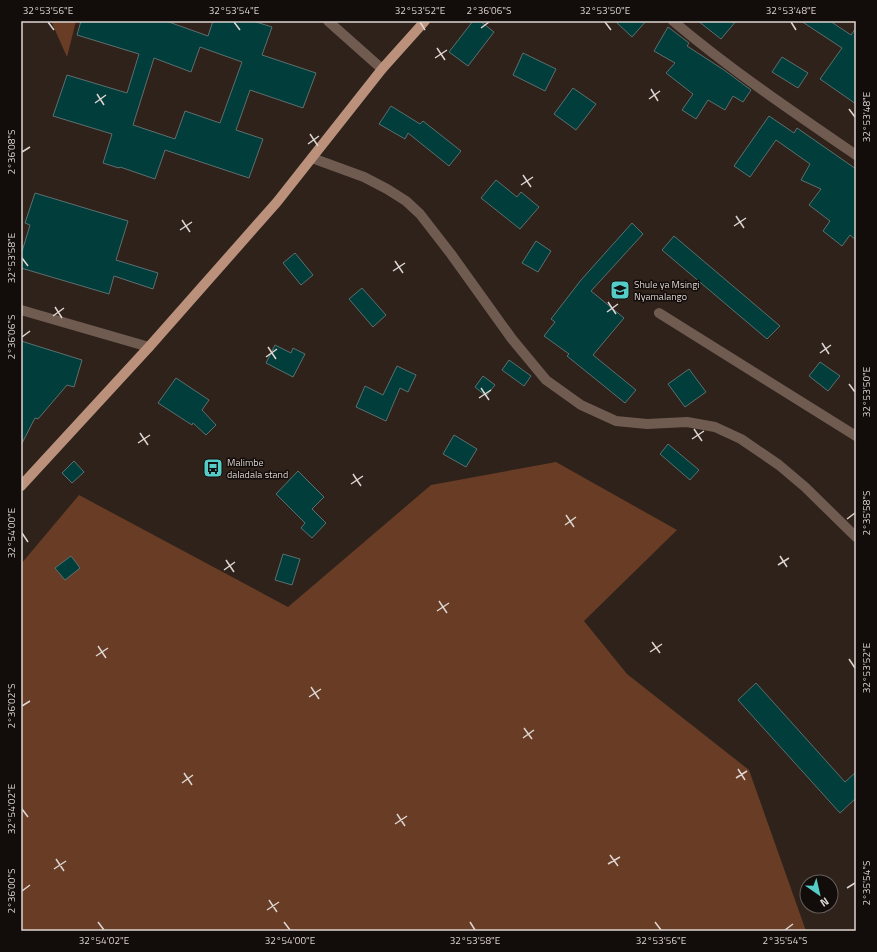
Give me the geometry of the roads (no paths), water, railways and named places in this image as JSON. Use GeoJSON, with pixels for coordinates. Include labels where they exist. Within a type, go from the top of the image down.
{"type":"FeatureCollection","features":[{"type":"Feature","properties":{"kind":"main road"},"geometry":{"type":"LineString","coordinates":[[21,486],[149,348],[277,202],[382,69],[425,21]]}},
{"type":"Feature","properties":{"kind":"street"},"geometry":{"type":"LineString","coordinates":[[328,21],[382,69]]}},
{"type":"Feature","properties":{"kind":"street"},"geometry":{"type":"LineString","coordinates":[[673,21],[701,45],[765,93],[856,155]]}},
{"type":"Feature","properties":{"kind":"street"},"geometry":{"type":"LineString","coordinates":[[312,158],[364,177],[387,188],[406,201],[420,214],[451,254],[512,339],[546,380],[580,405],[616,421],[647,424],[688,422],[715,427],[741,439],[778,465],[805,487],[856,537]]}},
{"type":"Feature","properties":{"kind":"street"},"geometry":{"type":"LineString","coordinates":[[21,310],[149,348]]}},
{"type":"Feature","properties":{"kind":"street"},"geometry":{"type":"LineString","coordinates":[[659,313],[856,436]]}},
{"type":"Feature","properties":{"kind":"place","name":"Shule ya Msingi Nyamalango"},"geometry":{"type":"Point","coordinates":[620,290]}},
{"type":"Feature","properties":{"kind":"place","name":"Malimbe daladala stand"},"geometry":{"type":"Point","coordinates":[213,468]}}]}
